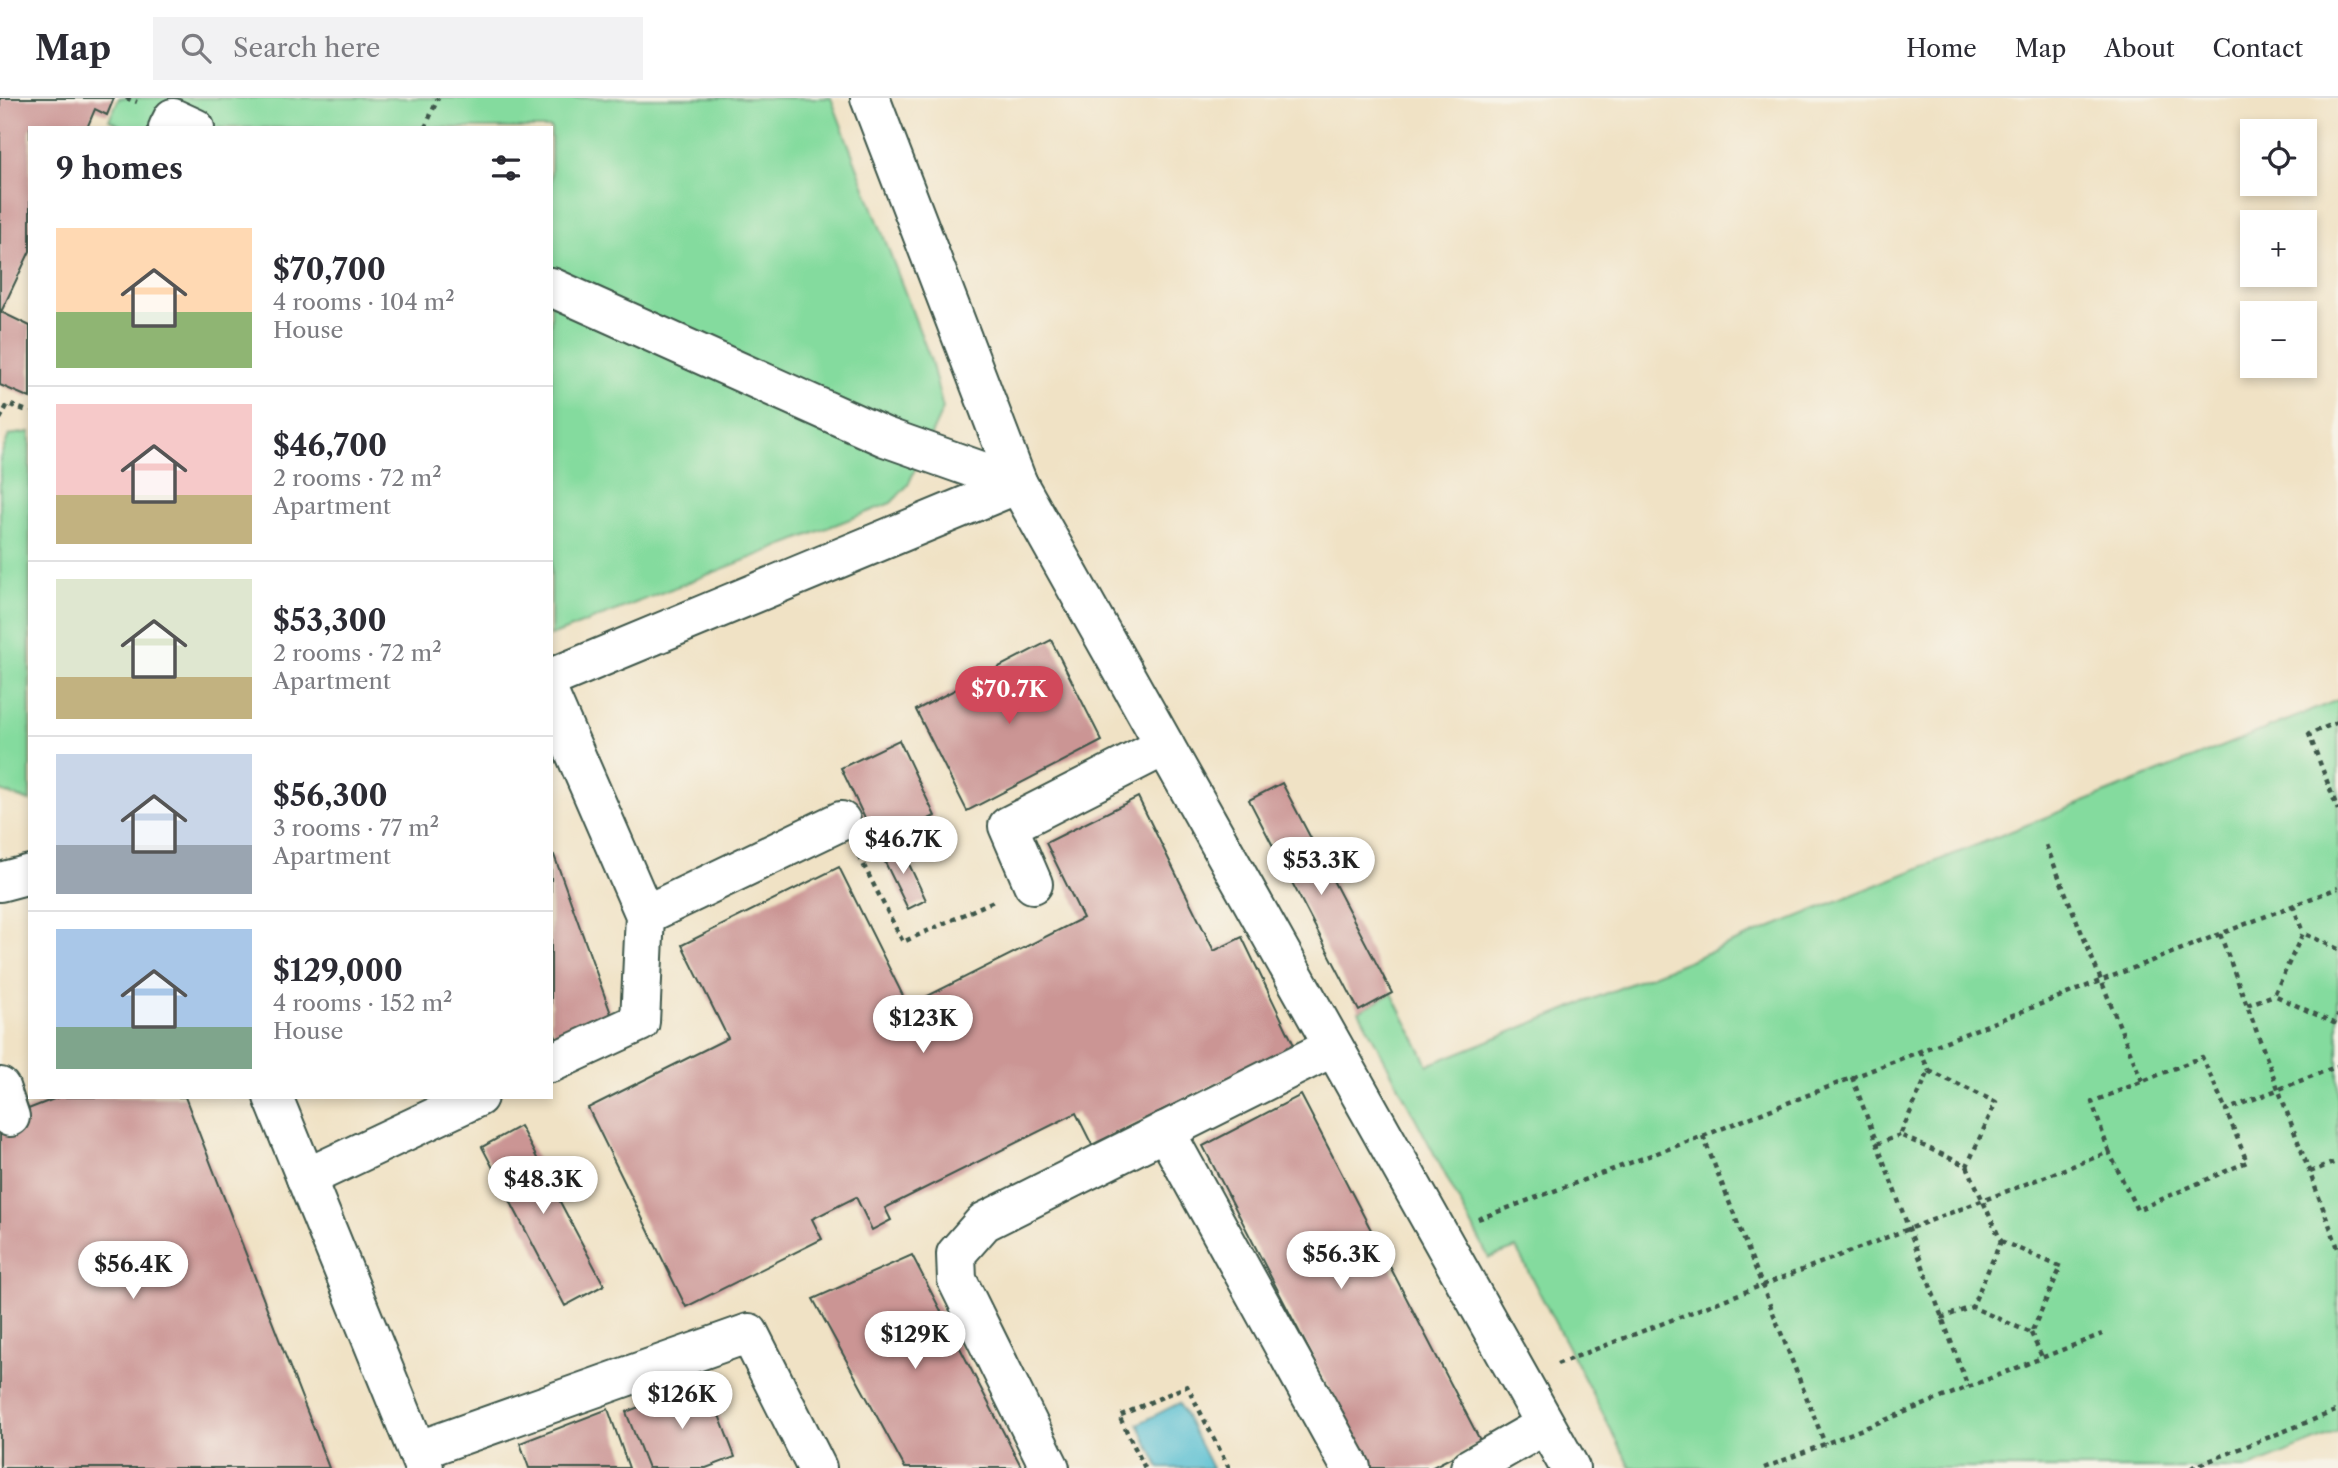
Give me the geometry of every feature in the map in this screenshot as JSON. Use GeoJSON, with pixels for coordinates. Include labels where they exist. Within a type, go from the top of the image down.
{"type":"FeatureCollection","features":[{"type":"Feature","properties":{"kind":"lane"},"geometry":{"type":"LineString","coordinates":[[870,98],[1018,484],[1570,1468]]}},
{"type":"Feature","properties":{"kind":"lane"},"geometry":{"type":"LineString","coordinates":[[169,126],[173,118],[191,126]]}},
{"type":"Feature","properties":{"kind":"lane"},"geometry":{"type":"LineString","coordinates":[[553,288],[886,437],[1018,484]]}},
{"type":"Feature","properties":{"kind":"lane"},"geometry":{"type":"LineString","coordinates":[[553,677],[1018,484]]}},
{"type":"Feature","properties":{"kind":"lane"},"geometry":{"type":"LineString","coordinates":[[553,703],[645,915],[640,1022],[553,1062]]}},
{"type":"Feature","properties":{"kind":"lane"},"geometry":{"type":"LineString","coordinates":[[1033,884],[1008,826],[1165,746]]}},
{"type":"Feature","properties":{"kind":"lane"},"geometry":{"type":"LineString","coordinates":[[645,915],[841,821]]}},
{"type":"Feature","properties":{"kind":"lane"},"geometry":{"type":"LineString","coordinates":[[0,882],[28,875]]}},
{"type":"Feature","properties":{"kind":"lane"},"geometry":{"type":"LineString","coordinates":[[1050,1468],[957,1280],[956,1254],[984,1222],[1333,1047]]}},
{"type":"Feature","properties":{"kind":"lane"},"geometry":{"type":"LineString","coordinates":[[274,1099],[420,1460],[749,1333],[817,1468]]}},
{"type":"Feature","properties":{"kind":"lane"},"geometry":{"type":"LineString","coordinates":[[306,1178],[474,1099]]}},
{"type":"Feature","properties":{"kind":"lane"},"geometry":{"type":"LineString","coordinates":[[1165,1131],[1351,1468]]}},
{"type":"Feature","properties":{"kind":"lane"},"geometry":{"type":"LineString","coordinates":[[1470,1468],[1545,1425]]}},
{"type":"Feature","properties":{"kind":"path"},"geometry":{"type":"LineString","coordinates":[[426,126],[438,98]]}},
{"type":"Feature","properties":{"kind":"path"},"geometry":{"type":"LineString","coordinates":[[0,419],[8,404],[28,411]]}},
{"type":"Feature","properties":{"kind":"path"},"geometry":{"type":"LineString","coordinates":[[2338,722],[2309,734],[2338,810]]}},
{"type":"Feature","properties":{"kind":"path"},"geometry":{"type":"LineString","coordinates":[[841,821],[903,942],[1033,884]]}},
{"type":"Feature","properties":{"kind":"path"},"geometry":{"type":"LineString","coordinates":[[2046,845],[2142,1082]]}},
{"type":"Feature","properties":{"kind":"path"},"geometry":{"type":"LineString","coordinates":[[1438,1234],[1703,1136],[2338,888]]}},
{"type":"Feature","properties":{"kind":"path"},"geometry":{"type":"LineString","coordinates":[[2292,905],[2303,933],[2338,949]]}},
{"type":"Feature","properties":{"kind":"path"},"geometry":{"type":"LineString","coordinates":[[2247,1005],[2274,995],[2303,933]]}},
{"type":"Feature","properties":{"kind":"path"},"geometry":{"type":"LineString","coordinates":[[2220,934],[2337,1244]]}},
{"type":"Feature","properties":{"kind":"path"},"geometry":{"type":"LineString","coordinates":[[2274,995],[2334,1023],[2338,1031]]}},
{"type":"Feature","properties":{"kind":"path"},"geometry":{"type":"LineString","coordinates":[[2334,1023],[2338,1015]]}},
{"type":"Feature","properties":{"kind":"path"},"geometry":{"type":"LineString","coordinates":[[1920,1051],[1930,1071],[1996,1102],[1967,1166]]}},
{"type":"Feature","properties":{"kind":"path"},"geometry":{"type":"LineString","coordinates":[[2202,1057],[2226,1111],[2247,1162],[2137,1210],[2109,1152],[2092,1102],[2202,1057]]}},
{"type":"Feature","properties":{"kind":"path"},"geometry":{"type":"LineString","coordinates":[[2226,1111],[2338,1066]]}},
{"type":"Feature","properties":{"kind":"path"},"geometry":{"type":"LineString","coordinates":[[1877,1144],[1900,1135],[1930,1071]]}},
{"type":"Feature","properties":{"kind":"path"},"geometry":{"type":"LineString","coordinates":[[1852,1077],[1968,1387]]}},
{"type":"Feature","properties":{"kind":"path"},"geometry":{"type":"LineString","coordinates":[[1900,1135],[1967,1166],[2001,1241],[2061,1267],[2031,1333]]}},
{"type":"Feature","properties":{"kind":"path"},"geometry":{"type":"LineString","coordinates":[[1703,1136],[1825,1444]]}},
{"type":"Feature","properties":{"kind":"path"},"geometry":{"type":"LineString","coordinates":[[1519,1378],[2109,1152]]}},
{"type":"Feature","properties":{"kind":"path"},"geometry":{"type":"LineString","coordinates":[[2309,1172],[2338,1161]]}},
{"type":"Feature","properties":{"kind":"path"},"geometry":{"type":"LineString","coordinates":[[1972,1307],[2001,1241]]}},
{"type":"Feature","properties":{"kind":"path"},"geometry":{"type":"LineString","coordinates":[[1941,1318],[1972,1307],[2031,1333],[2042,1357]]}},
{"type":"Feature","properties":{"kind":"path"},"geometry":{"type":"LineString","coordinates":[[1763,1468],[2102,1334]]}},
{"type":"Feature","properties":{"kind":"path"},"geometry":{"type":"LineString","coordinates":[[1144,1468],[1119,1416],[1187,1386],[1229,1468]]}},
{"type":"Feature","properties":{"kind":"path"},"geometry":{"type":"LineString","coordinates":[[2191,1468],[2338,1410]]}},
{"type":"Feature","properties":{"kind":"green space"},"geometry":{"type":"Polygon","coordinates":[[[119,98],[831,98],[931,361],[943,409],[908,485],[891,503],[553,635],[553,126],[121,126],[109,120],[119,98]]]}},
{"type":"Feature","properties":{"kind":"green space"},"geometry":{"type":"Polygon","coordinates":[[[28,432],[28,800],[0,791],[0,458],[9,435],[28,432]]]}},
{"type":"Feature","properties":{"kind":"green space"},"geometry":{"type":"Polygon","coordinates":[[[2338,700],[2338,1432],[2249,1468],[1631,1468],[1516,1248],[1489,1258],[1359,1011],[1392,993],[1428,1065],[2338,700]]]}},
{"type":"Feature","properties":{"kind":"water"},"geometry":{"type":"Polygon","coordinates":[[[1179,1403],[1212,1468],[1160,1468],[1138,1424],[1179,1403]]]}},
{"type":"Feature","properties":{"kind":"building"},"geometry":{"type":"Polygon","coordinates":[[[0,98],[114,98],[107,115],[95,109],[88,126],[28,126],[28,255],[1,312],[28,325],[28,397],[0,385],[0,98]]]}},
{"type":"Feature","properties":{"kind":"building"},"geometry":{"type":"Polygon","coordinates":[[[1051,640],[1102,741],[967,811],[916,710],[1051,640]]]}},
{"type":"Feature","properties":{"kind":"building"},"geometry":{"type":"Polygon","coordinates":[[[899,740],[935,816],[877,844],[841,768],[899,740]]]}},
{"type":"Feature","properties":{"kind":"building"},"geometry":{"type":"Polygon","coordinates":[[[1282,783],[1392,993],[1359,1011],[1249,800],[1282,783]]]}},
{"type":"Feature","properties":{"kind":"building"},"geometry":{"type":"Polygon","coordinates":[[[1138,797],[1214,951],[1242,937],[1294,1045],[1092,1145],[1076,1113],[885,1208],[891,1220],[872,1230],[856,1197],[812,1219],[822,1239],[686,1307],[588,1108],[728,1038],[682,945],[839,867],[908,1006],[1083,918],[1046,843],[1138,797]]]}},
{"type":"Feature","properties":{"kind":"building"},"geometry":{"type":"Polygon","coordinates":[[[899,843],[926,900],[908,909],[880,852],[899,843]]]}},
{"type":"Feature","properties":{"kind":"building"},"geometry":{"type":"Polygon","coordinates":[[[553,855],[614,1022],[558,1043],[553,1029],[553,855]]]}},
{"type":"Feature","properties":{"kind":"building"},"geometry":{"type":"Polygon","coordinates":[[[1301,1095],[1481,1442],[1431,1468],[1370,1468],[1203,1146],[1301,1095]]]}},
{"type":"Feature","properties":{"kind":"building"},"geometry":{"type":"Polygon","coordinates":[[[54,1099],[186,1099],[329,1468],[0,1468],[0,1120],[54,1099]]]}},
{"type":"Feature","properties":{"kind":"building"},"geometry":{"type":"Polygon","coordinates":[[[520,1126],[604,1285],[565,1306],[482,1147],[520,1126]]]}},
{"type":"Feature","properties":{"kind":"building"},"geometry":{"type":"Polygon","coordinates":[[[912,1255],[1022,1468],[905,1468],[813,1299],[912,1255]]]}},
{"type":"Feature","properties":{"kind":"building"},"geometry":{"type":"Polygon","coordinates":[[[706,1381],[735,1457],[706,1468],[648,1468],[626,1412],[706,1381]]]}},
{"type":"Feature","properties":{"kind":"building"},"geometry":{"type":"Polygon","coordinates":[[[608,1409],[629,1468],[529,1468],[520,1443],[608,1409]]]}}]}
